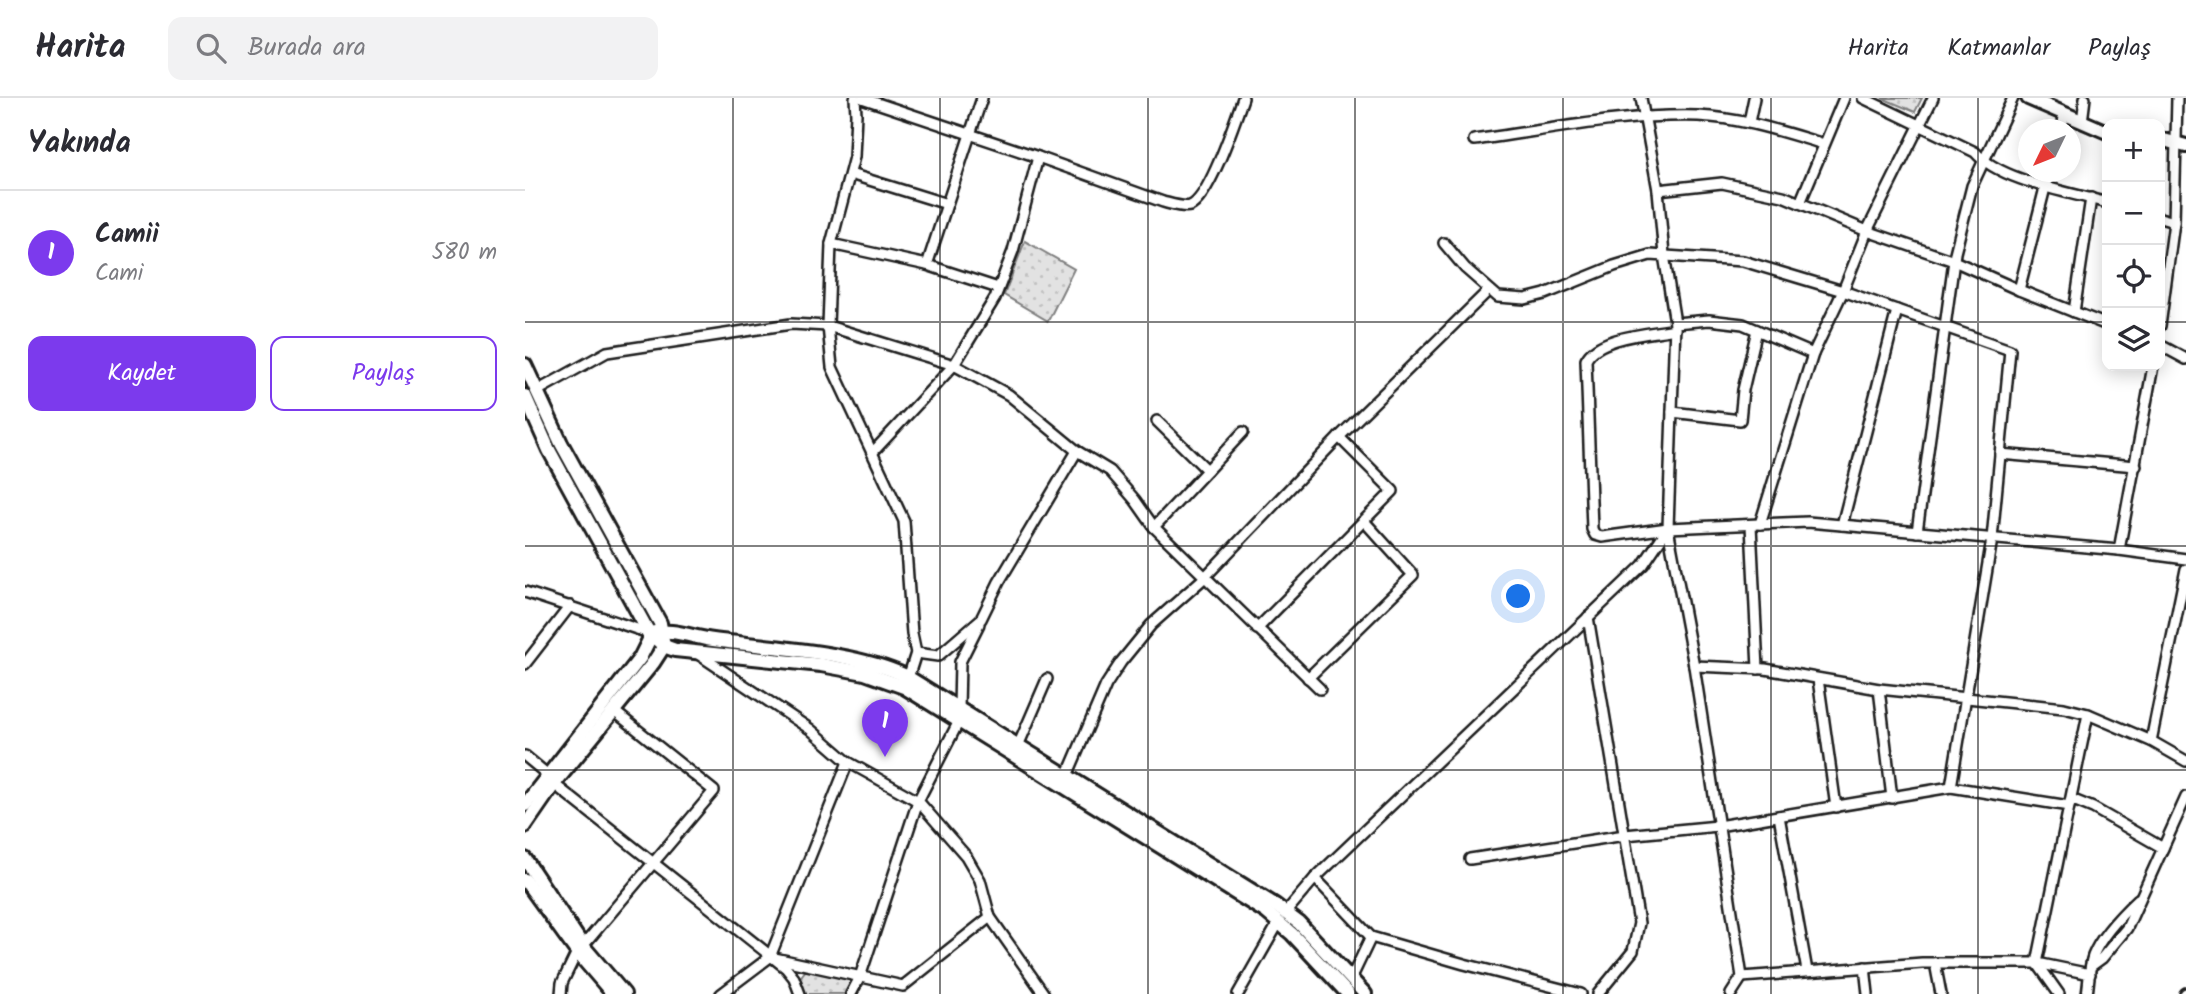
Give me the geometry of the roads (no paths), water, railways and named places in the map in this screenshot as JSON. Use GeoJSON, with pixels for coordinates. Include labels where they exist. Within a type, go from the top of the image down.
{"type":"FeatureCollection","features":[{"type":"Feature","properties":{"kind":"street"},"geometry":{"type":"LineString","coordinates":[[855,98],[854,157],[831,244],[828,326],[832,367],[904,521],[912,634],[916,653],[908,678]]}},
{"type":"Feature","properties":{"kind":"street"},"geometry":{"type":"LineString","coordinates":[[862,98],[1163,202],[1191,206],[1202,196],[1229,139],[1243,98]]}},
{"type":"Feature","properties":{"kind":"street"},"geometry":{"type":"LineString","coordinates":[[927,264],[982,98]]}},
{"type":"Feature","properties":{"kind":"street"},"geometry":{"type":"LineString","coordinates":[[1641,98],[1658,190],[1664,255],[1675,326],[1668,528],[1694,666],[1742,977],[1731,994]]}},
{"type":"Feature","properties":{"kind":"street"},"geometry":{"type":"LineString","coordinates":[[1749,122],[1754,98]]}},
{"type":"Feature","properties":{"kind":"street"},"geometry":{"type":"LineString","coordinates":[[1800,203],[1843,98]]}},
{"type":"Feature","properties":{"kind":"street"},"geometry":{"type":"LineString","coordinates":[[1863,98],[1975,152],[1982,160],[2009,176],[2102,201]]}},
{"type":"Feature","properties":{"kind":"street"},"geometry":{"type":"LineString","coordinates":[[1758,669],[1755,525],[1813,355],[1867,231],[1933,98]]}},
{"type":"Feature","properties":{"kind":"street"},"geometry":{"type":"LineString","coordinates":[[1917,532],[1954,261],[1972,186],[2013,98]]}},
{"type":"Feature","properties":{"kind":"street"},"geometry":{"type":"LineString","coordinates":[[2082,122],[2085,98]]}},
{"type":"Feature","properties":{"kind":"street"},"geometry":{"type":"LineString","coordinates":[[2162,308],[2183,142],[2177,98]]}},
{"type":"Feature","properties":{"kind":"street"},"geometry":{"type":"LineString","coordinates":[[2035,100],[2102,130]]}},
{"type":"Feature","properties":{"kind":"street"},"geometry":{"type":"LineString","coordinates":[[2063,119],[2065,114]]}},
{"type":"Feature","properties":{"kind":"street"},"geometry":{"type":"LineString","coordinates":[[1474,140],[1644,117],[1700,116],[1749,122],[1824,144]]}},
{"type":"Feature","properties":{"kind":"street"},"geometry":{"type":"LineString","coordinates":[[2165,140],[2183,142]]}},
{"type":"Feature","properties":{"kind":"street"},"geometry":{"type":"LineString","coordinates":[[873,452],[954,365],[998,288],[1013,251],[1038,157]]}},
{"type":"Feature","properties":{"kind":"street"},"geometry":{"type":"LineString","coordinates":[[850,174],[947,204]]}},
{"type":"Feature","properties":{"kind":"street"},"geometry":{"type":"LineString","coordinates":[[2019,290],[2046,182]]}},
{"type":"Feature","properties":{"kind":"street"},"geometry":{"type":"LineString","coordinates":[[1658,190],[1722,183],[1783,196],[1867,231],[1954,261],[2102,323]]}},
{"type":"Feature","properties":{"kind":"street"},"geometry":{"type":"LineString","coordinates":[[2074,312],[2091,198]]}},
{"type":"Feature","properties":{"kind":"street"},"geometry":{"type":"LineString","coordinates":[[2165,219],[2174,222]]}},
{"type":"Feature","properties":{"kind":"street"},"geometry":{"type":"LineString","coordinates":[[1444,243],[1465,268],[1497,297],[1525,299],[1545,294],[1614,266],[1650,255],[1743,261],[1843,291],[2010,350],[1992,539],[1951,787]]}},
{"type":"Feature","properties":{"kind":"street"},"geometry":{"type":"LineString","coordinates":[[831,244],[927,264],[998,288]]}},
{"type":"Feature","properties":{"kind":"street"},"geometry":{"type":"LineString","coordinates":[[1067,776],[1102,694],[1121,662],[1151,625],[1204,578],[1339,437],[1489,290]]}},
{"type":"Feature","properties":{"kind":"street"},"geometry":{"type":"LineString","coordinates":[[1842,526],[1897,310]]}},
{"type":"Feature","properties":{"kind":"street"},"geometry":{"type":"LineString","coordinates":[[1813,355],[1743,324],[1709,320],[1607,343],[1590,352],[1586,360],[1592,529],[1595,535],[1602,537],[1668,528],[1808,523],[2119,550],[2186,559]]}},
{"type":"Feature","properties":{"kind":"street"},"geometry":{"type":"LineString","coordinates":[[531,394],[607,352],[791,324],[828,326],[954,365],[1009,395],[1077,451],[1110,471],[1154,527],[1320,690]]}},
{"type":"Feature","properties":{"kind":"street"},"geometry":{"type":"LineString","coordinates":[[1672,412],[1740,420],[1743,390],[1757,330]]}},
{"type":"Feature","properties":{"kind":"street"},"geometry":{"type":"LineString","coordinates":[[2165,348],[2186,359]]}},
{"type":"Feature","properties":{"kind":"street"},"geometry":{"type":"LineString","coordinates":[[525,365],[531,394],[549,450],[649,633],[663,646],[675,650],[821,665],[875,676],[904,687],[1018,746],[1282,917],[1351,978],[1365,994]]}},
{"type":"Feature","properties":{"kind":"street"},"geometry":{"type":"LineString","coordinates":[[2119,550],[2153,371]]}},
{"type":"Feature","properties":{"kind":"street"},"geometry":{"type":"LineString","coordinates":[[525,826],[551,780],[623,691],[653,663],[663,646],[662,630],[561,443],[531,394]]}},
{"type":"Feature","properties":{"kind":"street"},"geometry":{"type":"LineString","coordinates":[[1157,421],[1207,470]]}},
{"type":"Feature","properties":{"kind":"street"},"geometry":{"type":"LineString","coordinates":[[1154,527],[1243,432]]}},
{"type":"Feature","properties":{"kind":"street"},"geometry":{"type":"LineString","coordinates":[[1257,629],[1393,491],[1339,437]]}},
{"type":"Feature","properties":{"kind":"street"},"geometry":{"type":"LineString","coordinates":[[851,994],[860,977],[918,800],[959,715],[960,662],[999,582],[1077,451]]}},
{"type":"Feature","properties":{"kind":"street"},"geometry":{"type":"LineString","coordinates":[[2000,454],[2136,466]]}},
{"type":"Feature","properties":{"kind":"street"},"geometry":{"type":"LineString","coordinates":[[1308,678],[1413,575],[1364,521]]}},
{"type":"Feature","properties":{"kind":"street"},"geometry":{"type":"LineString","coordinates":[[1238,994],[1282,917],[1315,878],[1643,565],[1668,528]]}},
{"type":"Feature","properties":{"kind":"street"},"geometry":{"type":"LineString","coordinates":[[2151,741],[2186,569]]}},
{"type":"Feature","properties":{"kind":"street"},"geometry":{"type":"LineString","coordinates":[[525,592],[649,633],[662,630],[829,655],[883,667],[908,678],[959,715],[1282,917],[1348,994]]}},
{"type":"Feature","properties":{"kind":"street"},"geometry":{"type":"LineString","coordinates":[[525,664],[570,606]]}},
{"type":"Feature","properties":{"kind":"street"},"geometry":{"type":"LineString","coordinates":[[1588,617],[1639,916],[1636,943],[1628,958],[1598,994]]}},
{"type":"Feature","properties":{"kind":"street"},"geometry":{"type":"LineString","coordinates":[[916,653],[938,656],[981,619]]}},
{"type":"Feature","properties":{"kind":"street"},"geometry":{"type":"LineString","coordinates":[[525,805],[614,711],[649,640],[649,633]]}},
{"type":"Feature","properties":{"kind":"street"},"geometry":{"type":"LineString","coordinates":[[694,651],[810,729],[848,762],[918,800],[966,856],[980,880],[990,917],[1044,994]]}},
{"type":"Feature","properties":{"kind":"street"},"geometry":{"type":"LineString","coordinates":[[1694,666],[1758,669],[1879,689],[2064,708],[2088,714],[2151,741],[2186,761]]}},
{"type":"Feature","properties":{"kind":"street"},"geometry":{"type":"LineString","coordinates":[[1018,746],[1047,679]]}},
{"type":"Feature","properties":{"kind":"street"},"geometry":{"type":"LineString","coordinates":[[1818,679],[1836,807]]}},
{"type":"Feature","properties":{"kind":"street"},"geometry":{"type":"LineString","coordinates":[[1879,689],[1892,797]]}},
{"type":"Feature","properties":{"kind":"street"},"geometry":{"type":"LineString","coordinates":[[561,994],[562,983],[580,949],[714,791],[614,711]]}},
{"type":"Feature","properties":{"kind":"street"},"geometry":{"type":"LineString","coordinates":[[2059,994],[2037,963],[2088,714]]}},
{"type":"Feature","properties":{"kind":"street"},"geometry":{"type":"LineString","coordinates":[[525,756],[551,780],[786,968],[794,978],[800,994]]}},
{"type":"Feature","properties":{"kind":"street"},"geometry":{"type":"LineString","coordinates":[[721,994],[770,957],[848,762]]}},
{"type":"Feature","properties":{"kind":"street"},"geometry":{"type":"LineString","coordinates":[[1470,859],[1625,835],[1718,826],[1951,787],[2070,802],[2093,808],[2163,848]]}},
{"type":"Feature","properties":{"kind":"street"},"geometry":{"type":"LineString","coordinates":[[2087,994],[2090,970],[2127,928],[2186,797]]}},
{"type":"Feature","properties":{"kind":"street"},"geometry":{"type":"LineString","coordinates":[[1779,816],[1807,971]]}},
{"type":"Feature","properties":{"kind":"street"},"geometry":{"type":"LineString","coordinates":[[525,859],[580,949],[624,994]]}},
{"type":"Feature","properties":{"kind":"street"},"geometry":{"type":"LineString","coordinates":[[1315,878],[1371,937],[1581,994]]}},
{"type":"Feature","properties":{"kind":"street"},"geometry":{"type":"LineString","coordinates":[[525,880],[613,994]]}},
{"type":"Feature","properties":{"kind":"street"},"geometry":{"type":"LineString","coordinates":[[770,957],[860,977],[902,990],[990,917]]}},
{"type":"Feature","properties":{"kind":"street"},"geometry":{"type":"LineString","coordinates":[[1351,978],[1371,937]]}},
{"type":"Feature","properties":{"kind":"street"},"geometry":{"type":"LineString","coordinates":[[1742,977],[1935,963],[2037,963],[2090,970]]}},
{"type":"Feature","properties":{"kind":"street"},"geometry":{"type":"LineString","coordinates":[[1935,963],[1941,994]]}},
{"type":"Feature","properties":{"kind":"street"},"geometry":{"type":"LineString","coordinates":[[1865,967],[1868,994]]}},
{"type":"Feature","properties":{"kind":"place","name":"Camii"},"geometry":{"type":"Point","coordinates":[885,757]}}]}
